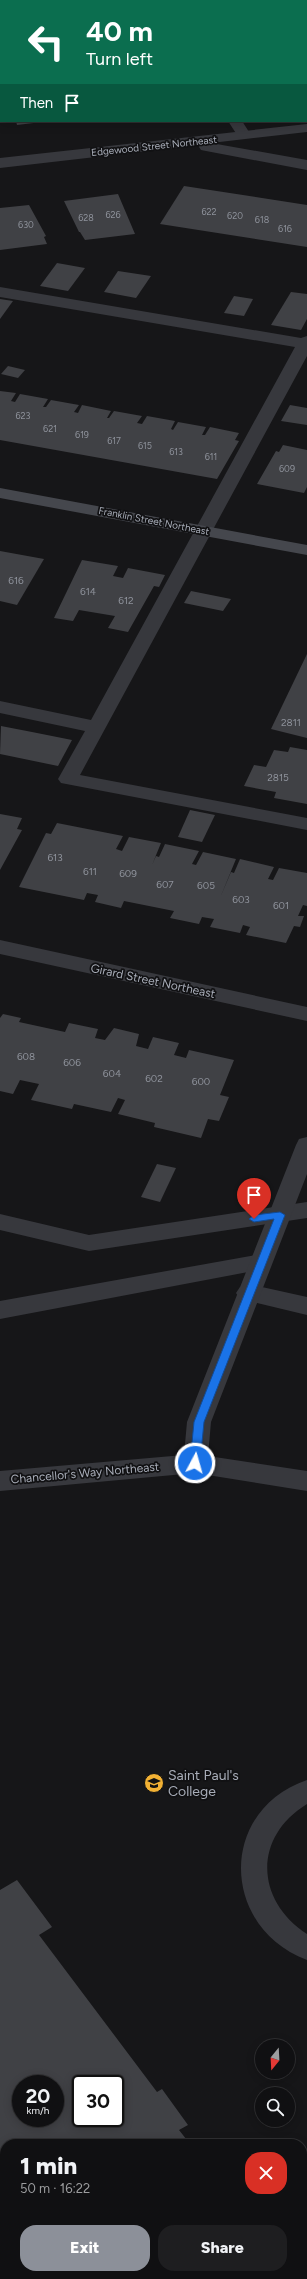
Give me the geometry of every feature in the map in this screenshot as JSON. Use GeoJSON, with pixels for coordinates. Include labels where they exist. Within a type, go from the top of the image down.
{"type":"FeatureCollection","features":[{"type":"Feature","properties":{"kind":"street"},"geometry":{"type":"LineString","coordinates":[[236,122],[244,135]]}},
{"type":"Feature","properties":{"kind":"street","name":"Edgewood Street Northeast"},"geometry":{"type":"LineString","coordinates":[[0,163],[307,128]]}},
{"type":"Feature","properties":{"kind":"street"},"geometry":{"type":"LineString","coordinates":[[180,142],[307,164]]}},
{"type":"Feature","properties":{"kind":"street"},"geometry":{"type":"LineString","coordinates":[[0,292],[306,342],[202,530],[68,779],[307,824]]}},
{"type":"Feature","properties":{"kind":"street","name":"Franklin Street Northeast"},"geometry":{"type":"LineString","coordinates":[[0,493],[307,550]]}},
{"type":"Feature","properties":{"kind":"street"},"geometry":{"type":"LineString","coordinates":[[0,707],[96,727]]}},
{"type":"Feature","properties":{"kind":"street","name":"Girard Street Northeast"},"geometry":{"type":"LineString","coordinates":[[0,947],[307,1014]]}},
{"type":"Feature","properties":{"kind":"street"},"geometry":{"type":"LineString","coordinates":[[195,1463],[199,1422],[248,1293],[307,1145]]}},
{"type":"Feature","properties":{"kind":"street"},"geometry":{"type":"LineString","coordinates":[[0,1222],[89,1243],[307,1210]]}},
{"type":"Feature","properties":{"kind":"street"},"geometry":{"type":"LineString","coordinates":[[0,1310],[261,1262]]}},
{"type":"Feature","properties":{"kind":"street"},"geometry":{"type":"LineString","coordinates":[[248,1293],[307,1306]]}},
{"type":"Feature","properties":{"kind":"street","name":"Chancellor's Way Northeast"},"geometry":{"type":"LineString","coordinates":[[0,1481],[195,1463],[307,1481]]}},
{"type":"Feature","properties":{"kind":"street"},"geometry":{"type":"LineString","coordinates":[[307,1792],[300,1794],[276,1812],[260,1838],[253,1867],[259,1897],[275,1924],[301,1946],[307,1948]]}},
{"type":"Feature","properties":{"kind":"building"},"geometry":{"type":"Polygon","coordinates":[[[16,122],[42,122],[17,125],[16,122]]]}},
{"type":"Feature","properties":{"kind":"building"},"geometry":{"type":"Polygon","coordinates":[[[184,186],[307,205],[307,247],[160,224],[184,186]]]}},
{"type":"Feature","properties":{"kind":"building"},"geometry":{"type":"Polygon","coordinates":[[[118,194],[135,234],[85,240],[79,232],[64,201],[118,194]]]}},
{"type":"Feature","properties":{"kind":"building"},"geometry":{"type":"Polygon","coordinates":[[[29,205],[46,236],[44,237],[47,244],[0,250],[0,208],[29,205]]]}},
{"type":"Feature","properties":{"kind":"building"},"geometry":{"type":"Polygon","coordinates":[[[57,263],[85,268],[68,291],[40,286],[57,263]]]}},
{"type":"Feature","properties":{"kind":"building"},"geometry":{"type":"Polygon","coordinates":[[[118,271],[151,276],[136,298],[104,292],[118,271]]]}},
{"type":"Feature","properties":{"kind":"building"},"geometry":{"type":"Polygon","coordinates":[[[291,292],[307,294],[307,319],[301,330],[271,325],[291,292]]]}},
{"type":"Feature","properties":{"kind":"building"},"geometry":{"type":"Polygon","coordinates":[[[234,296],[253,299],[244,316],[224,313],[234,296]]]}},
{"type":"Feature","properties":{"kind":"building"},"geometry":{"type":"Polygon","coordinates":[[[0,299],[13,301],[0,319],[0,299]]]}},
{"type":"Feature","properties":{"kind":"building"},"geometry":{"type":"Polygon","coordinates":[[[8,366],[25,370],[18,378],[1,374],[8,366]]]}},
{"type":"Feature","properties":{"kind":"building"},"geometry":{"type":"Polygon","coordinates":[[[0,391],[16,393],[11,401],[15,402],[20,394],[48,399],[43,407],[46,407],[51,400],[79,405],[74,412],[78,413],[82,405],[111,411],[107,418],[109,418],[114,411],[142,416],[137,423],[142,424],[147,416],[175,421],[171,429],[173,430],[178,422],[206,427],[202,435],[205,435],[210,427],[239,433],[235,440],[239,441],[217,479],[0,440],[0,391]]]}},
{"type":"Feature","properties":{"kind":"building"},"geometry":{"type":"Polygon","coordinates":[[[290,405],[307,408],[307,425],[281,421],[290,405]]]}},
{"type":"Feature","properties":{"kind":"building"},"geometry":{"type":"Polygon","coordinates":[[[283,445],[307,450],[307,487],[304,493],[257,484],[276,451],[279,452],[283,445]]]}},
{"type":"Feature","properties":{"kind":"building"},"geometry":{"type":"Polygon","coordinates":[[[0,551],[44,559],[17,605],[0,601],[0,551]]]}},
{"type":"Feature","properties":{"kind":"building"},"geometry":{"type":"Polygon","coordinates":[[[82,560],[118,566],[113,576],[123,578],[128,568],[165,575],[159,587],[154,586],[128,632],[108,628],[115,616],[79,610],[73,621],[54,618],[82,560]]]}},
{"type":"Feature","properties":{"kind":"building"},"geometry":{"type":"Polygon","coordinates":[[[191,591],[231,599],[223,611],[184,603],[191,591]]]}},
{"type":"Feature","properties":{"kind":"building"},"geometry":{"type":"Polygon","coordinates":[[[307,654],[307,738],[271,729],[307,654]]]}},
{"type":"Feature","properties":{"kind":"building"},"geometry":{"type":"Polygon","coordinates":[[[1,726],[72,740],[58,766],[0,754],[1,726]]]}},
{"type":"Feature","properties":{"kind":"building"},"geometry":{"type":"Polygon","coordinates":[[[290,747],[307,750],[307,804],[274,798],[276,792],[244,786],[254,765],[266,767],[274,750],[288,752],[290,747]]]}},
{"type":"Feature","properties":{"kind":"building"},"geometry":{"type":"Polygon","coordinates":[[[190,810],[215,815],[202,842],[178,837],[190,810]]]}},
{"type":"Feature","properties":{"kind":"building"},"geometry":{"type":"Polygon","coordinates":[[[0,814],[22,818],[17,829],[22,830],[0,870],[0,814]]]}},
{"type":"Feature","properties":{"kind":"building"},"geometry":{"type":"Polygon","coordinates":[[[57,823],[123,836],[116,849],[122,851],[129,837],[161,843],[152,865],[156,856],[159,857],[165,844],[199,851],[192,864],[196,865],[203,852],[236,859],[220,898],[231,872],[234,873],[240,859],[274,867],[268,879],[273,880],[279,868],[307,873],[307,906],[303,905],[298,916],[304,916],[300,927],[294,926],[286,943],[246,935],[250,927],[243,925],[240,933],[210,927],[214,919],[202,917],[199,924],[170,918],[174,911],[124,901],[121,908],[95,902],[98,895],[87,893],[84,900],[19,887],[46,833],[51,834],[57,823]]]}},
{"type":"Feature","properties":{"kind":"building"},"geometry":{"type":"Polygon","coordinates":[[[3,1014],[21,1018],[19,1022],[65,1032],[69,1023],[98,1029],[95,1038],[105,1040],[114,1028],[139,1034],[136,1046],[148,1049],[153,1037],[179,1043],[174,1055],[186,1058],[189,1050],[234,1060],[220,1095],[229,1097],[219,1121],[208,1119],[201,1138],[154,1127],[155,1123],[118,1114],[125,1100],[118,1098],[111,1112],[74,1104],[72,1109],[31,1100],[39,1084],[20,1080],[13,1094],[0,1091],[0,1018],[3,1014]]]}},
{"type":"Feature","properties":{"kind":"building"},"geometry":{"type":"Polygon","coordinates":[[[157,1164],[176,1168],[160,1202],[141,1197],[157,1164]]]}},
{"type":"Feature","properties":{"kind":"building"},"geometry":{"type":"Polygon","coordinates":[[[17,1880],[52,1927],[39,1935],[157,2092],[162,2089],[188,2125],[179,2130],[186,2139],[0,2139],[0,1890],[17,1880]]]}},
{"type":"Feature","properties":{"kind":"place","name":"Saint Paul's College"},"geometry":{"type":"Point","coordinates":[154,1783]}},
{"type":"Feature","properties":{"kind":"route"},"geometry":{"type":"LineString","coordinates":[[195,1463],[199,1422],[248,1293],[280,1215],[254,1219]]}}]}
